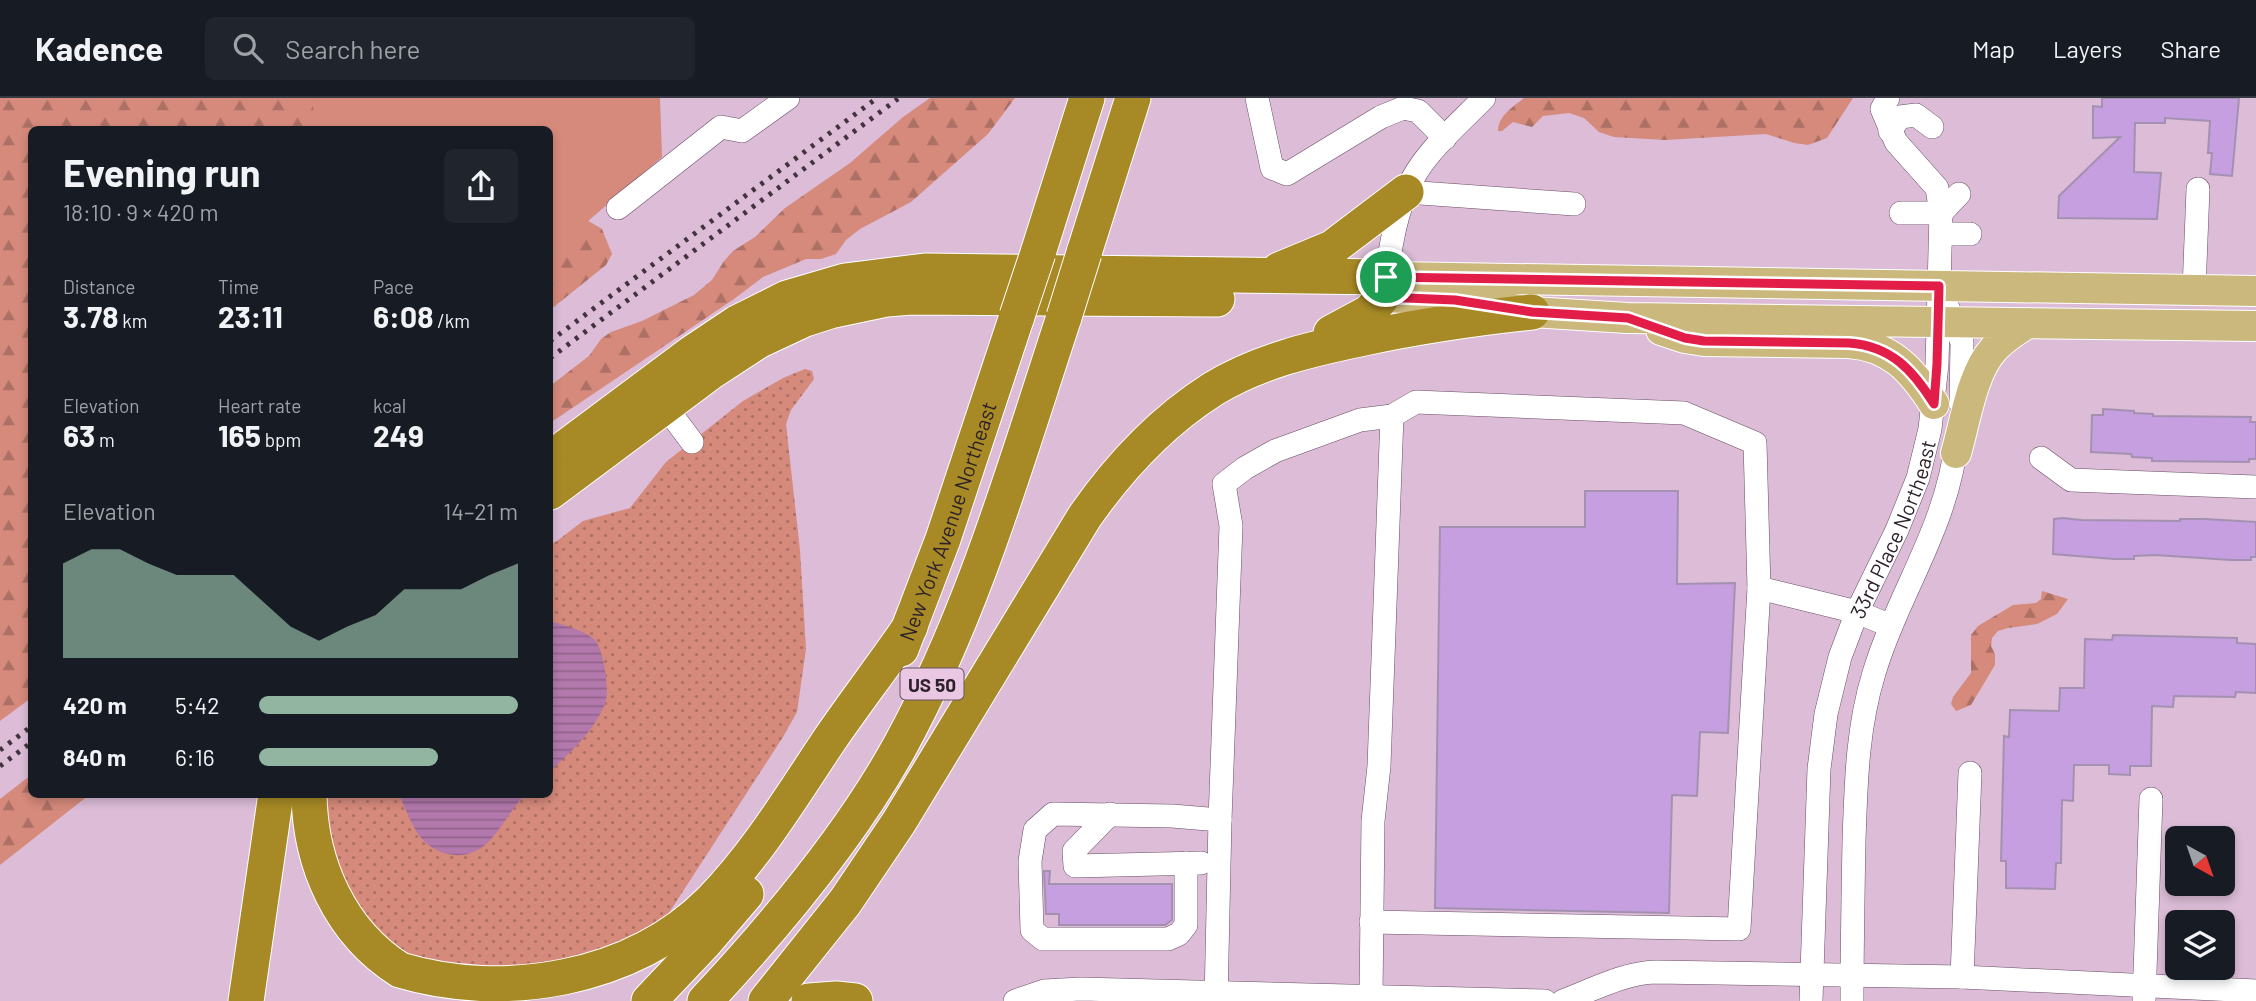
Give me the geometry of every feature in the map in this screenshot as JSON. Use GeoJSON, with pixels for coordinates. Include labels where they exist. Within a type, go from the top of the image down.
{"type":"FeatureCollection","features":[{"type":"Feature","properties":{"kind":"highway","name":"New York Avenue Northeast"},"geometry":{"type":"LineString","coordinates":[[649,1001],[742,900],[825,786],[872,710],[910,627],[943,538],[1087,98]]}},
{"type":"Feature","properties":{"kind":"highway","name":"New York Avenue Northeast"},"geometry":{"type":"LineString","coordinates":[[705,1001],[753,949],[817,870],[872,791],[910,727],[951,642],[983,561],[1133,98]]}},
{"type":"Feature","properties":{"kind":"highway"},"geometry":{"type":"LineString","coordinates":[[1263,276],[1332,248],[1406,192]]}},
{"type":"Feature","properties":{"kind":"highway"},"geometry":{"type":"LineString","coordinates":[[553,457],[726,330],[788,298],[872,276],[925,271],[1263,276],[1384,287]]}},
{"type":"Feature","properties":{"kind":"highway"},"geometry":{"type":"LineString","coordinates":[[766,1001],[845,902],[899,822],[1085,516],[1112,479],[1143,444],[1196,400],[1231,379],[1284,357],[1363,317],[1374,308],[1384,287]]}},
{"type":"Feature","properties":{"kind":"highway"},"geometry":{"type":"LineString","coordinates":[[553,490],[736,355],[779,330],[830,311],[887,299],[931,297],[1156,300],[1384,287]]}},
{"type":"Feature","properties":{"kind":"highway"},"geometry":{"type":"LineString","coordinates":[[1284,357],[1426,325],[1532,312]]}},
{"type":"Feature","properties":{"kind":"highway"},"geometry":{"type":"LineString","coordinates":[[309,798],[312,836],[331,892],[352,927],[380,955],[412,978],[456,994],[499,1001],[546,996],[625,964],[671,935],[711,901],[772,825],[910,627]]}},
{"type":"Feature","properties":{"kind":"highway"},"geometry":{"type":"LineString","coordinates":[[246,1001],[275,798]]}},
{"type":"Feature","properties":{"kind":"highway"},"geometry":{"type":"LineString","coordinates":[[809,1001],[855,1001]]}},
{"type":"Feature","properties":{"kind":"main road"},"geometry":{"type":"LineString","coordinates":[[1384,287],[1939,286],[2256,291]]}},
{"type":"Feature","properties":{"kind":"main road"},"geometry":{"type":"LineString","coordinates":[[1384,287],[1532,312],[1628,318],[2256,326]]}},
{"type":"Feature","properties":{"kind":"main road"},"geometry":{"type":"LineString","coordinates":[[1628,318],[1685,338],[1704,341],[1870,345],[1901,361],[1916,377],[1934,404]]}},
{"type":"Feature","properties":{"kind":"main road"},"geometry":{"type":"LineString","coordinates":[[1956,453],[1979,374],[1987,356],[2006,338],[2028,323]]}},
{"type":"Feature","properties":{"kind":"street"},"geometry":{"type":"LineString","coordinates":[[618,208],[721,127],[742,131],[788,98]]}},
{"type":"Feature","properties":{"kind":"street"},"geometry":{"type":"LineString","coordinates":[[1257,98],[1272,168],[1287,174],[1381,117],[1403,108],[1418,111],[1445,138]]}},
{"type":"Feature","properties":{"kind":"street"},"geometry":{"type":"LineString","coordinates":[[1384,287],[1396,225],[1406,192],[1417,171],[1484,98]]}},
{"type":"Feature","properties":{"kind":"street"},"geometry":{"type":"LineString","coordinates":[[1888,98],[1882,109],[1890,131],[1896,142],[1937,188],[1941,223]]}},
{"type":"Feature","properties":{"kind":"street"},"geometry":{"type":"LineString","coordinates":[[1890,131],[1900,117],[1916,116],[1932,127]]}},
{"type":"Feature","properties":{"kind":"street"},"geometry":{"type":"LineString","coordinates":[[2194,290],[2198,189]]}},
{"type":"Feature","properties":{"kind":"street"},"geometry":{"type":"LineString","coordinates":[[1406,192],[1574,204]]}},
{"type":"Feature","properties":{"kind":"street"},"geometry":{"type":"LineString","coordinates":[[1941,223],[1959,194]]}},
{"type":"Feature","properties":{"kind":"street"},"geometry":{"type":"LineString","coordinates":[[1900,214],[1970,233]]}},
{"type":"Feature","properties":{"kind":"street","name":"33rd Place Northeast"},"geometry":{"type":"LineString","coordinates":[[1811,1001],[1822,742],[1833,685],[1857,612],[1914,487],[1924,452],[1934,404],[1937,364],[1945,322],[1939,286],[1941,223]]}},
{"type":"Feature","properties":{"kind":"street","name":"33rd Place Northeast"},"geometry":{"type":"LineString","coordinates":[[1852,1001],[1856,802],[1860,738],[1870,685],[1891,626],[1936,527],[1956,453],[1962,390],[1962,342],[1945,322]]}},
{"type":"Feature","properties":{"kind":"street"},"geometry":{"type":"LineString","coordinates":[[1216,997],[1231,526],[1224,484],[1275,451],[1360,420],[1392,416],[1416,402],[1684,413],[1755,443],[1759,588],[1739,929],[1371,922]]}},
{"type":"Feature","properties":{"kind":"street"},"geometry":{"type":"LineString","coordinates":[[664,407],[692,442]]}},
{"type":"Feature","properties":{"kind":"street"},"geometry":{"type":"LineString","coordinates":[[1371,997],[1373,821],[1382,707],[1392,416]]}},
{"type":"Feature","properties":{"kind":"street"},"geometry":{"type":"LineString","coordinates":[[2041,458],[2071,480],[2256,487]]}},
{"type":"Feature","properties":{"kind":"street"},"geometry":{"type":"LineString","coordinates":[[1759,588],[1857,612],[1891,626]]}},
{"type":"Feature","properties":{"kind":"street"},"geometry":{"type":"LineString","coordinates":[[1962,978],[1970,773]]}},
{"type":"Feature","properties":{"kind":"street"},"geometry":{"type":"LineString","coordinates":[[2144,994],[2151,800]]}},
{"type":"Feature","properties":{"kind":"street"},"geometry":{"type":"LineString","coordinates":[[1186,863],[1186,925],[1179,934],[1168,939],[1043,939],[1032,930],[1030,861],[1035,830],[1053,814],[1220,820]]}},
{"type":"Feature","properties":{"kind":"street"},"geometry":{"type":"LineString","coordinates":[[1110,814],[1074,851],[1075,866],[1220,863]]}},
{"type":"Feature","properties":{"kind":"street"},"geometry":{"type":"LineString","coordinates":[[1563,1001],[1642,972],[1962,978],[2144,994],[2256,990]]}},
{"type":"Feature","properties":{"kind":"street"},"geometry":{"type":"LineString","coordinates":[[1014,1001],[1033,993],[1055,989],[1216,997],[1545,1001]]}},
{"type":"Feature","properties":{"kind":"green space"},"geometry":{"type":"Polygon","coordinates":[[[0,98],[654,98],[585,219],[602,229],[612,254],[606,265],[553,308],[553,126],[28,126],[28,700],[0,721],[0,98]]]}},
{"type":"Feature","properties":{"kind":"green space"},"geometry":{"type":"Polygon","coordinates":[[[312,98],[660,98],[662,157],[553,251],[553,126],[316,126],[312,98]]]}},
{"type":"Feature","properties":{"kind":"green space"},"geometry":{"type":"Polygon","coordinates":[[[930,98],[1015,98],[988,134],[911,202],[860,229],[846,240],[836,254],[821,259],[806,259],[763,277],[553,421],[553,384],[589,356],[601,339],[694,295],[712,280],[733,251],[755,237],[785,208],[850,163],[903,117],[930,98]]]}},
{"type":"Feature","properties":{"kind":"green space"},"geometry":{"type":"Polygon","coordinates":[[[1524,98],[1853,98],[1827,138],[1808,145],[1766,134],[1665,140],[1614,137],[1599,132],[1584,118],[1569,113],[1543,116],[1532,127],[1513,122],[1498,131],[1503,116],[1524,98]]]}},
{"type":"Feature","properties":{"kind":"green space"},"geometry":{"type":"Polygon","coordinates":[[[805,369],[812,371],[814,379],[791,410],[786,424],[800,550],[806,649],[797,712],[783,737],[665,919],[556,974],[429,969],[372,925],[353,896],[331,854],[325,798],[553,798],[553,543],[583,521],[630,508],[666,462],[743,401],[805,369]]]}},
{"type":"Feature","properties":{"kind":"green space"},"geometry":{"type":"Polygon","coordinates":[[[2042,591],[2068,599],[2057,614],[2037,624],[1998,631],[1992,638],[1991,646],[1995,654],[1995,665],[1971,705],[1956,711],[1951,704],[1953,697],[1971,673],[1971,635],[1978,626],[2013,605],[2036,603],[2041,599],[2042,591]]]}},
{"type":"Feature","properties":{"kind":"green space"},"geometry":{"type":"Polygon","coordinates":[[[28,777],[28,798],[85,798],[0,865],[0,799],[28,777]]]}},
{"type":"Feature","properties":{"kind":"shaded area"},"geometry":{"type":"Polygon","coordinates":[[[553,622],[580,631],[595,640],[603,662],[607,690],[605,704],[595,723],[574,749],[553,768],[553,622]]]}},
{"type":"Feature","properties":{"kind":"shaded area"},"geometry":{"type":"Polygon","coordinates":[[[401,798],[522,798],[484,846],[465,855],[444,853],[435,849],[426,843],[415,829],[401,798]]]}},
{"type":"Feature","properties":{"kind":"building"},"geometry":{"type":"Polygon","coordinates":[[[2102,98],[2239,98],[2232,176],[2210,174],[2210,121],[2165,118],[2165,123],[2135,123],[2134,172],[2161,173],[2157,219],[2058,218],[2059,196],[2120,137],[2093,138],[2093,106],[2102,107],[2102,98]]]}},
{"type":"Feature","properties":{"kind":"building"},"geometry":{"type":"Polygon","coordinates":[[[2103,409],[2134,411],[2153,416],[2251,417],[2250,422],[2256,422],[2256,459],[2249,459],[2249,462],[2152,461],[2152,458],[2132,457],[2131,454],[2091,452],[2092,415],[2103,415],[2103,409]]]}},
{"type":"Feature","properties":{"kind":"building"},"geometry":{"type":"Polygon","coordinates":[[[1585,491],[1678,491],[1677,584],[1735,583],[1728,733],[1700,732],[1697,796],[1672,795],[1669,913],[1435,908],[1440,527],[1585,527],[1585,491]]]}},
{"type":"Feature","properties":{"kind":"building"},"geometry":{"type":"Polygon","coordinates":[[[2054,519],[2256,522],[2256,557],[2251,557],[2251,560],[2231,560],[2155,555],[2114,559],[2053,554],[2054,519]]]}},
{"type":"Feature","properties":{"kind":"building"},"geometry":{"type":"Polygon","coordinates":[[[2113,635],[2237,638],[2237,643],[2256,644],[2256,693],[2236,692],[2235,697],[2174,696],[2173,707],[2152,706],[2151,766],[2130,766],[2130,775],[2109,774],[2109,765],[2074,765],[2073,801],[2062,800],[2061,863],[2056,863],[2055,889],[2006,888],[2006,861],[2001,861],[2004,736],[2009,737],[2010,710],[2059,711],[2060,688],[2084,688],[2085,639],[2112,640],[2113,635]]]}},
{"type":"Feature","properties":{"kind":"building"},"geometry":{"type":"Polygon","coordinates":[[[1044,871],[1050,871],[1049,884],[1172,884],[1172,920],[1165,925],[1059,925],[1059,914],[1046,914],[1044,871]]]}},
{"type":"Feature","properties":{"kind":"railway"},"geometry":{"type":"LineString","coordinates":[[553,339],[877,98]]}},
{"type":"Feature","properties":{"kind":"railway"},"geometry":{"type":"LineString","coordinates":[[553,356],[899,98]]}},
{"type":"Feature","properties":{"kind":"railway"},"geometry":{"type":"LineString","coordinates":[[0,750],[28,729]]}},
{"type":"Feature","properties":{"kind":"railway"},"geometry":{"type":"LineString","coordinates":[[0,766],[28,745]]}},
{"type":"Feature","properties":{"kind":"route"},"geometry":{"type":"LineString","coordinates":[[1386,277],[1939,286],[1934,404],[1916,377],[1901,361],[1870,345],[1704,341],[1671,334],[1628,318],[1532,312],[1455,300],[1382,297],[1386,277]]}}]}
